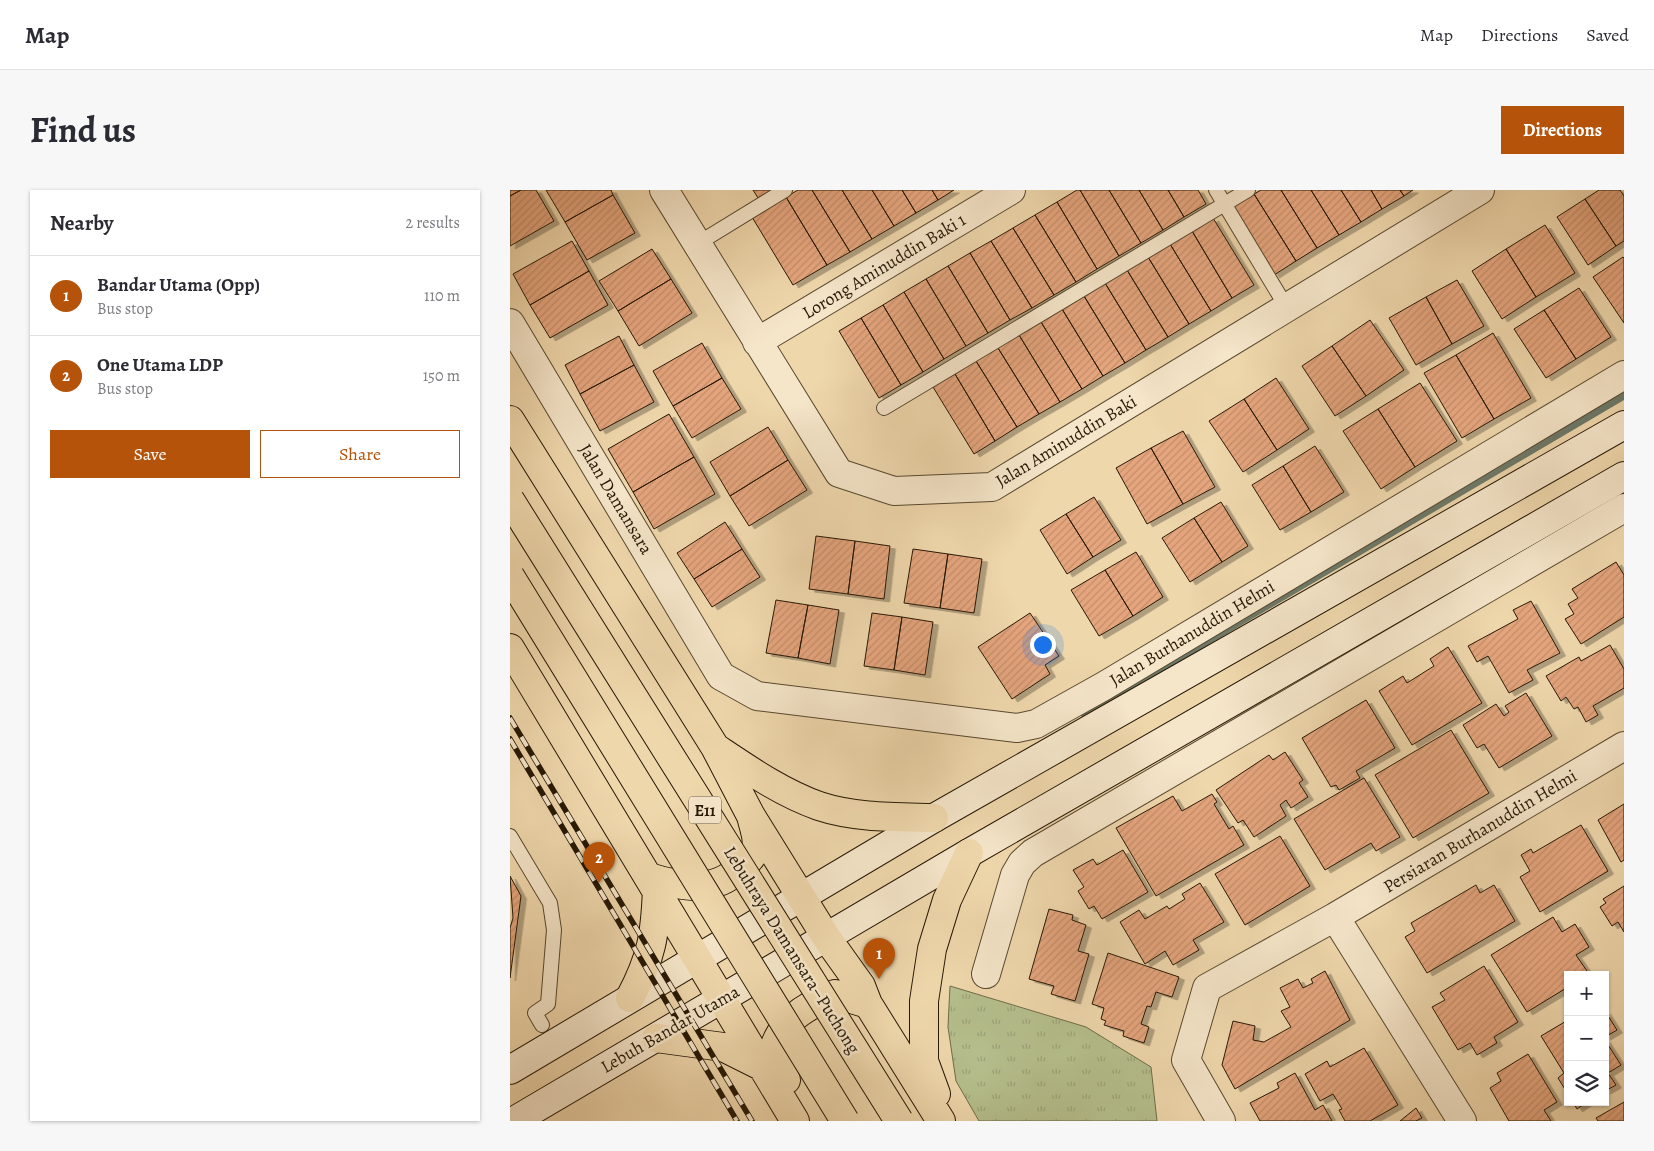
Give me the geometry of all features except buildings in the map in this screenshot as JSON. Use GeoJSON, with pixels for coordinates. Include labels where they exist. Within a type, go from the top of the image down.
{"type":"FeatureCollection","features":[{"type":"Feature","properties":{"kind":"highway"},"geometry":{"type":"LineString","coordinates":[[510,420],[715,747],[751,816],[826,937],[861,986],[868,1004],[941,1121]]}},
{"type":"Feature","properties":{"kind":"highway","name":"Lebuhraya Damansara–Puchong"},"geometry":{"type":"LineString","coordinates":[[510,500],[899,1121]]}},
{"type":"Feature","properties":{"kind":"highway","name":"E11"},"geometry":{"type":"LineString","coordinates":[[510,576],[845,1121]]}},
{"type":"Feature","properties":{"kind":"highway"},"geometry":{"type":"LineString","coordinates":[[510,648],[765,1068],[795,1121]]}},
{"type":"Feature","properties":{"kind":"highway"},"geometry":{"type":"LineString","coordinates":[[715,747],[775,786],[820,806],[870,816],[934,818]]}},
{"type":"Feature","properties":{"kind":"highway"},"geometry":{"type":"LineString","coordinates":[[653,883],[710,886],[730,879],[751,858],[757,845],[751,816]]}},
{"type":"Feature","properties":{"kind":"highway"},"geometry":{"type":"LineString","coordinates":[[946,1121],[924,1061],[924,1001],[932,949],[947,900],[969,852]]}},
{"type":"Feature","properties":{"kind":"highway"},"geometry":{"type":"LineString","coordinates":[[630,998],[642,976],[655,935],[653,883]]}},
{"type":"Feature","properties":{"kind":"highway"},"geometry":{"type":"LineString","coordinates":[[808,1121],[772,1054],[777,1036],[809,1005],[834,994],[868,1004]]}},
{"type":"Feature","properties":{"kind":"highway"},"geometry":{"type":"LineString","coordinates":[[656,1038],[723,1047],[765,1068]]}},
{"type":"Feature","properties":{"kind":"street","name":"Jalan Aminuddin Baki"},"geometry":{"type":"LineString","coordinates":[[664,190],[839,474],[894,491],[992,487],[1480,190]]}},
{"type":"Feature","properties":{"kind":"street","name":"Lorong Aminuddin Baki 1"},"geometry":{"type":"LineString","coordinates":[[757,342],[1011,190]]}},
{"type":"Feature","properties":{"kind":"street","name":"Jalan Damansara"},"geometry":{"type":"LineString","coordinates":[[510,323],[721,676]]}},
{"type":"Feature","properties":{"kind":"street","name":"Jalan Burhanuddin Helmi"},"geometry":{"type":"LineString","coordinates":[[721,676],[757,696],[1016,728],[1036,724],[1104,686],[1624,375]]}},
{"type":"Feature","properties":{"kind":"street","name":"Jalan Burhanuddin Helmi"},"geometry":{"type":"LineString","coordinates":[[801,897],[934,818],[1624,425]]}},
{"type":"Feature","properties":{"kind":"street"},"geometry":{"type":"LineString","coordinates":[[826,937],[969,852],[1624,476]]}},
{"type":"Feature","properties":{"kind":"street"},"geometry":{"type":"LineString","coordinates":[[986,974],[1015,875],[1022,863],[1033,853],[1624,508]]}},
{"type":"Feature","properties":{"kind":"street","name":"Persiaran Burhanuddin Helmi"},"geometry":{"type":"LineString","coordinates":[[1221,1121],[1186,1060],[1207,988],[1336,917],[1624,746]]}},
{"type":"Feature","properties":{"kind":"street"},"geometry":{"type":"LineString","coordinates":[[510,1070],[801,897]]}},
{"type":"Feature","properties":{"kind":"street"},"geometry":{"type":"LineString","coordinates":[[1336,917],[1462,1121]]}},
{"type":"Feature","properties":{"kind":"street","name":"Lebuh Bandar Utama"},"geometry":{"type":"LineString","coordinates":[[514,1121],[826,937]]}},
{"type":"Feature","properties":{"kind":"lane"},"geometry":{"type":"LineString","coordinates":[[697,244],[785,190]]}},
{"type":"Feature","properties":{"kind":"lane"},"geometry":{"type":"LineString","coordinates":[[1216,190],[1287,308]]}},
{"type":"Feature","properties":{"kind":"lane"},"geometry":{"type":"LineString","coordinates":[[884,408],[1248,190]]}},
{"type":"Feature","properties":{"kind":"lane"},"geometry":{"type":"LineString","coordinates":[[510,836],[550,903],[554,930],[548,1004],[535,1013],[542,1025]]}},
{"type":"Feature","properties":{"kind":"green space"},"geometry":{"type":"Polygon","coordinates":[[[950,986],[1086,1027],[1151,1067],[1157,1121],[979,1121],[956,1081],[948,1027],[950,986]]]}},
{"type":"Feature","properties":{"kind":"waterway"},"geometry":{"type":"LineString","coordinates":[[1084,714],[1624,396]]}},
{"type":"Feature","properties":{"kind":"railway"},"geometry":{"type":"LineString","coordinates":[[510,718],[752,1121]]}},
{"type":"Feature","properties":{"kind":"railway"},"geometry":{"type":"LineString","coordinates":[[510,739],[737,1121]]}},
{"type":"Feature","properties":{"kind":"place","name":"One Utama LDP"},"geometry":{"type":"Point","coordinates":[599,883]}},
{"type":"Feature","properties":{"kind":"place","name":"Bandar Utama (Opp)"},"geometry":{"type":"Point","coordinates":[879,979]}}]}
